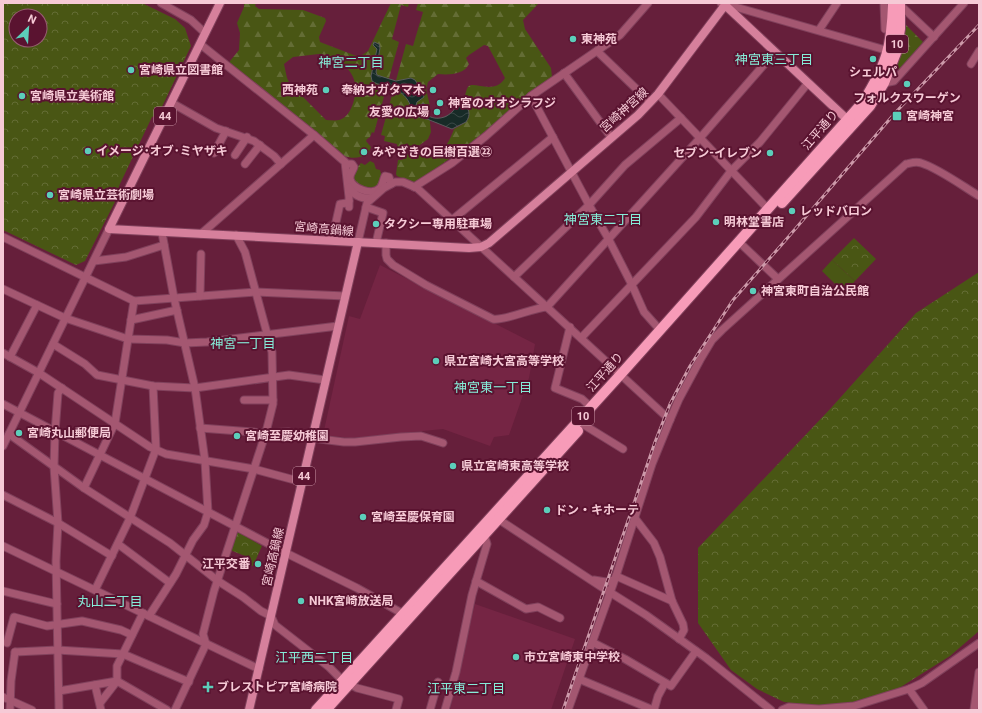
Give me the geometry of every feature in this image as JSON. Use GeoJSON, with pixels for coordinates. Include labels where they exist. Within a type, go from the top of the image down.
{"type":"FeatureCollection","features":[{"type":"Feature","properties":{"kind":"highway","name":"10"},"geometry":{"type":"LineString","coordinates":[[880,82],[889,50],[892,28],[898,4]]}},
{"type":"Feature","properties":{"kind":"highway","name":"10"},"geometry":{"type":"LineString","coordinates":[[880,82],[896,52],[900,29],[898,4]]}},
{"type":"Feature","properties":{"kind":"highway","name":"江平通り"},"geometry":{"type":"LineString","coordinates":[[406,615],[484,535],[495,517],[584,425],[660,330],[741,244],[768,209],[850,122],[870,106],[880,82]]}},
{"type":"Feature","properties":{"kind":"highway","name":"江平通り"},"geometry":{"type":"LineString","coordinates":[[316,710],[345,682],[495,517],[591,406],[624,376],[850,122]]}},
{"type":"Feature","properties":{"kind":"highway","name":"江平通り"},"geometry":{"type":"LineString","coordinates":[[326,710],[345,682]]}},
{"type":"Feature","properties":{"kind":"main road","name":"44"},"geometry":{"type":"LineString","coordinates":[[110,229],[220,3]]}},
{"type":"Feature","properties":{"kind":"main road"},"geometry":{"type":"LineString","coordinates":[[724,4],[850,122]]}},
{"type":"Feature","properties":{"kind":"main road","name":"宮崎神宮線"},"geometry":{"type":"LineString","coordinates":[[481,247],[489,243],[638,115],[658,94],[724,4]]}},
{"type":"Feature","properties":{"kind":"main road","name":"宮崎高鍋線"},"geometry":{"type":"LineString","coordinates":[[110,229],[162,233],[328,240],[346,237],[358,242],[249,710]]}},
{"type":"Feature","properties":{"kind":"main road"},"geometry":{"type":"LineString","coordinates":[[358,242],[469,248],[481,247]]}},
{"type":"Feature","properties":{"kind":"street"},"geometry":{"type":"LineString","coordinates":[[161,3],[191,20],[205,33]]}},
{"type":"Feature","properties":{"kind":"street"},"geometry":{"type":"LineString","coordinates":[[414,187],[452,162],[486,136],[531,96],[620,35],[648,3]]}},
{"type":"Feature","properties":{"kind":"street"},"geometry":{"type":"LineString","coordinates":[[819,30],[838,3]]}},
{"type":"Feature","properties":{"kind":"street"},"geometry":{"type":"LineString","coordinates":[[884,3],[884,28],[892,28]]}},
{"type":"Feature","properties":{"kind":"street"},"geometry":{"type":"LineString","coordinates":[[880,82],[894,81],[964,3]]}},
{"type":"Feature","properties":{"kind":"street"},"geometry":{"type":"LineString","coordinates":[[724,4],[889,50]]}},
{"type":"Feature","properties":{"kind":"street"},"geometry":{"type":"LineString","coordinates":[[898,4],[934,37]]}},
{"type":"Feature","properties":{"kind":"street"},"geometry":{"type":"LineString","coordinates":[[200,44],[314,135],[344,161],[346,166],[349,204],[340,204],[333,235],[328,240]]}},
{"type":"Feature","properties":{"kind":"street"},"geometry":{"type":"LineString","coordinates":[[597,51],[650,102]]}},
{"type":"Feature","properties":{"kind":"street"},"geometry":{"type":"LineString","coordinates":[[386,243],[387,259],[393,265],[426,285],[499,320],[518,313],[547,307],[700,138],[774,52]]}},
{"type":"Feature","properties":{"kind":"street"},"geometry":{"type":"LineString","coordinates":[[971,64],[978,54]]}},
{"type":"Feature","properties":{"kind":"street"},"geometry":{"type":"LineString","coordinates":[[564,73],[611,137]]}},
{"type":"Feature","properties":{"kind":"street"},"geometry":{"type":"LineString","coordinates":[[581,338],[696,218],[732,171],[760,142],[808,83]]}},
{"type":"Feature","properties":{"kind":"street"},"geometry":{"type":"LineString","coordinates":[[658,94],[768,209]]}},
{"type":"Feature","properties":{"kind":"street"},"geometry":{"type":"LineString","coordinates":[[531,96],[608,238],[644,312],[660,330]]}},
{"type":"Feature","properties":{"kind":"street"},"geometry":{"type":"LineString","coordinates":[[172,103],[216,128],[247,138],[260,145],[281,164]]}},
{"type":"Feature","properties":{"kind":"street"},"geometry":{"type":"LineString","coordinates":[[514,276],[589,205],[625,165],[681,118]]}},
{"type":"Feature","properties":{"kind":"street"},"geometry":{"type":"LineString","coordinates":[[214,153],[226,131]]}},
{"type":"Feature","properties":{"kind":"street"},"geometry":{"type":"LineString","coordinates":[[200,234],[314,135]]}},
{"type":"Feature","properties":{"kind":"street"},"geometry":{"type":"LineString","coordinates":[[452,220],[553,137]]}},
{"type":"Feature","properties":{"kind":"street"},"geometry":{"type":"LineString","coordinates":[[235,155],[247,138]]}},
{"type":"Feature","properties":{"kind":"street"},"geometry":{"type":"LineString","coordinates":[[245,164],[260,145]]}},
{"type":"Feature","properties":{"kind":"street"},"geometry":{"type":"LineString","coordinates":[[570,709],[652,464],[679,399],[712,340],[906,164],[917,162],[922,163],[979,196]]}},
{"type":"Feature","properties":{"kind":"street"},"geometry":{"type":"LineString","coordinates":[[346,166],[348,164],[352,164],[354,166],[350,180],[357,188],[370,191],[378,190],[386,176],[389,177],[393,183]]}},
{"type":"Feature","properties":{"kind":"street"},"geometry":{"type":"LineString","coordinates":[[358,242],[369,203],[393,183],[403,182],[414,187],[624,376],[670,420]]}},
{"type":"Feature","properties":{"kind":"street"},"geometry":{"type":"LineString","coordinates":[[348,186],[351,192],[366,199],[382,213],[376,243]]}},
{"type":"Feature","properties":{"kind":"street"},"geometry":{"type":"LineString","coordinates":[[3,446],[110,229]]}},
{"type":"Feature","properties":{"kind":"street"},"geometry":{"type":"LineString","coordinates":[[101,707],[117,681],[118,666],[132,635],[170,583],[193,540],[204,525],[208,512],[205,461],[195,388],[174,298],[162,233]]}},
{"type":"Feature","properties":{"kind":"street"},"geometry":{"type":"LineString","coordinates":[[175,710],[206,644],[203,634],[214,591],[254,469],[273,400],[272,352],[245,252],[236,235]]}},
{"type":"Feature","properties":{"kind":"street"},"geometry":{"type":"LineString","coordinates":[[3,237],[134,301],[256,292],[345,296]]}},
{"type":"Feature","properties":{"kind":"street"},"geometry":{"type":"LineString","coordinates":[[741,244],[778,279]]}},
{"type":"Feature","properties":{"kind":"street"},"geometry":{"type":"LineString","coordinates":[[94,260],[126,257],[164,245]]}},
{"type":"Feature","properties":{"kind":"street"},"geometry":{"type":"LineString","coordinates":[[200,296],[201,254]]}},
{"type":"Feature","properties":{"kind":"street"},"geometry":{"type":"LineString","coordinates":[[3,289],[66,318],[128,339],[167,340],[185,343],[268,336],[338,326]]}},
{"type":"Feature","properties":{"kind":"street"},"geometry":{"type":"LineString","coordinates":[[84,488],[115,423],[134,301]]}},
{"type":"Feature","properties":{"kind":"street"},"geometry":{"type":"LineString","coordinates":[[10,357],[37,305]]}},
{"type":"Feature","properties":{"kind":"street"},"geometry":{"type":"LineString","coordinates":[[131,320],[177,310]]}},
{"type":"Feature","properties":{"kind":"street"},"geometry":{"type":"LineString","coordinates":[[570,327],[556,388],[582,399],[591,406]]}},
{"type":"Feature","properties":{"kind":"street"},"geometry":{"type":"LineString","coordinates":[[53,344],[85,364],[97,375],[154,386],[195,388],[289,375],[325,380]]}},
{"type":"Feature","properties":{"kind":"street"},"geometry":{"type":"LineString","coordinates":[[3,352],[39,373],[115,423],[166,454],[254,469],[302,482]]}},
{"type":"Feature","properties":{"kind":"street"},"geometry":{"type":"LineString","coordinates":[[95,590],[130,518],[156,449],[154,386]]}},
{"type":"Feature","properties":{"kind":"street"},"geometry":{"type":"LineString","coordinates":[[59,710],[56,572],[58,523],[54,467],[58,393],[62,388]]}},
{"type":"Feature","properties":{"kind":"street"},"geometry":{"type":"LineString","coordinates":[[244,400],[273,400]]}},
{"type":"Feature","properties":{"kind":"street"},"geometry":{"type":"LineString","coordinates":[[3,404],[146,478],[235,527],[406,615]]}},
{"type":"Feature","properties":{"kind":"street"},"geometry":{"type":"LineString","coordinates":[[584,425],[623,450]]}},
{"type":"Feature","properties":{"kind":"street"},"geometry":{"type":"LineString","coordinates":[[200,428],[265,433],[289,432],[312,438],[355,442],[421,436],[443,443]]}},
{"type":"Feature","properties":{"kind":"street"},"geometry":{"type":"LineString","coordinates":[[9,434],[84,488],[170,543],[218,581],[261,611],[271,616],[275,625],[329,667],[345,682],[357,688],[399,699],[396,710]]}},
{"type":"Feature","properties":{"kind":"street"},"geometry":{"type":"LineString","coordinates":[[3,495],[58,523],[112,556]]}},
{"type":"Feature","properties":{"kind":"street"},"geometry":{"type":"LineString","coordinates":[[495,517],[646,615],[696,651],[772,710]]}},
{"type":"Feature","properties":{"kind":"street"},"geometry":{"type":"LineString","coordinates":[[634,517],[654,543],[660,557],[672,601],[683,624],[683,634],[679,639]]}},
{"type":"Feature","properties":{"kind":"street"},"geometry":{"type":"LineString","coordinates":[[445,710],[456,673],[472,594],[487,544],[484,535]]}},
{"type":"Feature","properties":{"kind":"street"},"geometry":{"type":"LineString","coordinates":[[118,544],[170,583]]}},
{"type":"Feature","properties":{"kind":"street"},"geometry":{"type":"LineString","coordinates":[[3,546],[259,669]]}},
{"type":"Feature","properties":{"kind":"street"},"geometry":{"type":"LineString","coordinates":[[590,579],[606,582],[615,578],[672,601]]}},
{"type":"Feature","properties":{"kind":"street"},"geometry":{"type":"LineString","coordinates":[[476,581],[526,609],[538,607],[560,618]]}},
{"type":"Feature","properties":{"kind":"street"},"geometry":{"type":"LineString","coordinates":[[3,591],[57,604]]}},
{"type":"Feature","properties":{"kind":"street"},"geometry":{"type":"LineString","coordinates":[[15,652],[5,641],[14,617],[47,626],[82,622],[121,630],[132,635]]}},
{"type":"Feature","properties":{"kind":"street"},"geometry":{"type":"LineString","coordinates":[[592,642],[625,659],[671,686],[696,651]]}},
{"type":"Feature","properties":{"kind":"street"},"geometry":{"type":"LineString","coordinates":[[782,710],[789,707],[819,709],[854,706],[909,689],[922,683],[979,643]]}},
{"type":"Feature","properties":{"kind":"street"},"geometry":{"type":"LineString","coordinates":[[15,652],[58,650],[123,654],[189,682]]}},
{"type":"Feature","properties":{"kind":"street"},"geometry":{"type":"LineString","coordinates":[[10,710],[11,681],[15,652]]}},
{"type":"Feature","properties":{"kind":"street"},"geometry":{"type":"LineString","coordinates":[[974,710],[978,692],[979,672]]}},
{"type":"Feature","properties":{"kind":"street"},"geometry":{"type":"LineString","coordinates":[[579,679],[653,710],[658,696],[666,683]]}},
{"type":"Feature","properties":{"kind":"street"},"geometry":{"type":"LineString","coordinates":[[58,691],[117,681],[167,710]]}},
{"type":"Feature","properties":{"kind":"street"},"geometry":{"type":"LineString","coordinates":[[430,710],[438,682]]}},
{"type":"Feature","properties":{"kind":"street"},"geometry":{"type":"LineString","coordinates":[[95,685],[101,707]]}},
{"type":"Feature","properties":{"kind":"street"},"geometry":{"type":"LineString","coordinates":[[909,689],[924,710]]}},
{"type":"Feature","properties":{"kind":"street"},"geometry":{"type":"LineString","coordinates":[[3,697],[32,710]]}},
{"type":"Feature","properties":{"kind":"shaded area","name":"県立宮崎大宮高等学校"},"geometry":{"type":"Polygon","coordinates":[[[380,265],[535,344],[529,378],[509,435],[494,437],[490,446],[443,429],[351,438],[323,435],[349,316],[360,319],[380,265]]]}},
{"type":"Feature","properties":{"kind":"shaded area","name":"市立宮崎東中学校"},"geometry":{"type":"Polygon","coordinates":[[[475,604],[575,639],[551,710],[450,710],[475,604]]]}},
{"type":"Feature","properties":{"kind":"green space"},"geometry":{"type":"Polygon","coordinates":[[[3,3],[142,3],[175,19],[185,28],[191,46],[158,115],[152,117],[119,186],[121,190],[85,261],[76,265],[3,230],[3,3]]]}},
{"type":"Feature","properties":{"kind":"green space"},"geometry":{"type":"Polygon","coordinates":[[[244,3],[256,3],[255,6],[259,9],[303,10],[325,18],[326,21],[319,37],[320,42],[359,57],[368,51],[391,3],[409,3],[408,7],[401,5],[392,39],[399,42],[374,133],[372,132],[366,141],[371,147],[368,154],[356,158],[344,156],[230,64],[230,61],[239,50],[240,33],[237,23],[244,7],[244,3]],[[319,54],[293,57],[284,64],[287,78],[290,84],[326,120],[339,120],[348,114],[354,102],[355,82],[351,73],[339,61],[319,54]]]}},
{"type":"Feature","properties":{"kind":"green space"},"geometry":{"type":"Polygon","coordinates":[[[418,3],[539,3],[523,20],[525,29],[551,68],[552,77],[469,144],[417,182],[413,183],[397,176],[398,160],[402,160],[412,150],[429,158],[442,150],[450,139],[454,129],[464,123],[468,118],[469,114],[464,100],[468,87],[471,85],[484,87],[495,86],[505,78],[488,46],[484,45],[466,58],[469,64],[467,68],[460,72],[451,74],[438,74],[428,82],[426,89],[430,106],[429,113],[431,132],[428,139],[417,147],[410,148],[404,154],[398,155],[397,144],[384,141],[385,136],[381,135],[406,44],[413,46],[423,12],[416,10],[418,3]]]}},
{"type":"Feature","properties":{"kind":"green space"},"geometry":{"type":"Polygon","coordinates":[[[904,23],[923,42],[899,71],[896,65],[904,23]]]}},
{"type":"Feature","properties":{"kind":"green space"},"geometry":{"type":"Polygon","coordinates":[[[370,161],[374,163],[376,169],[380,170],[382,177],[379,186],[368,188],[353,181],[352,176],[354,171],[361,163],[365,165],[370,161]]]}},
{"type":"Feature","properties":{"kind":"green space"},"geometry":{"type":"Polygon","coordinates":[[[854,238],[876,259],[855,281],[832,260],[854,238]]]}},
{"type":"Feature","properties":{"kind":"green space"},"geometry":{"type":"Polygon","coordinates":[[[832,260],[855,281],[844,293],[822,271],[832,260]]]}},
{"type":"Feature","properties":{"kind":"green space"},"geometry":{"type":"Polygon","coordinates":[[[979,272],[979,631],[950,656],[896,690],[865,700],[842,704],[814,706],[784,702],[757,689],[731,670],[698,623],[698,548],[831,408],[916,313],[979,272]]]}},
{"type":"Feature","properties":{"kind":"green space"},"geometry":{"type":"Polygon","coordinates":[[[238,532],[262,546],[253,566],[243,562],[245,556],[230,550],[236,533],[238,532]]]}},
{"type":"Feature","properties":{"kind":"water"},"geometry":{"type":"Polygon","coordinates":[[[374,42],[379,44],[380,48],[376,72],[377,75],[396,81],[411,78],[415,80],[421,89],[424,97],[417,102],[414,113],[423,103],[427,106],[427,115],[439,118],[447,116],[456,107],[462,104],[469,112],[469,117],[466,122],[452,129],[427,119],[410,115],[408,113],[410,110],[409,103],[401,92],[394,88],[377,84],[372,81],[371,76],[377,49],[373,45],[374,42]]]}},
{"type":"Feature","properties":{"kind":"railway"},"geometry":{"type":"LineString","coordinates":[[563,710],[655,442],[670,404],[690,366],[733,300],[895,113],[979,25]]}},
{"type":"Feature","properties":{"kind":"place","name":"東神苑"},"geometry":{"type":"Point","coordinates":[573,39]}},
{"type":"Feature","properties":{"kind":"place","name":"シェルパ"},"geometry":{"type":"Point","coordinates":[873,59]}},
{"type":"Feature","properties":{"kind":"place","name":"宮崎県立図書館"},"geometry":{"type":"Point","coordinates":[131,70]}},
{"type":"Feature","properties":{"kind":"place","name":"フォルクスワーゲン"},"geometry":{"type":"Point","coordinates":[907,84]}},
{"type":"Feature","properties":{"kind":"place","name":"西神苑"},"geometry":{"type":"Point","coordinates":[326,90]}},
{"type":"Feature","properties":{"kind":"place","name":"奉納オガタマ木"},"geometry":{"type":"Point","coordinates":[433,90]}},
{"type":"Feature","properties":{"kind":"place","name":"宮崎県立美術館"},"geometry":{"type":"Point","coordinates":[22,96]}},
{"type":"Feature","properties":{"kind":"place","name":"神宮のオオシラフジ"},"geometry":{"type":"Point","coordinates":[440,103]}},
{"type":"Feature","properties":{"kind":"place","name":"友愛の広場"},"geometry":{"type":"Point","coordinates":[437,112]}},
{"type":"Feature","properties":{"kind":"place","name":"宮崎神宮"},"geometry":{"type":"Point","coordinates":[897,116]}},
{"type":"Feature","properties":{"kind":"place","name":"イメージ･オブ･ミヤザキ"},"geometry":{"type":"Point","coordinates":[88,151]}},
{"type":"Feature","properties":{"kind":"place","name":"みやざきの巨樹百選㉒"},"geometry":{"type":"Point","coordinates":[364,152]}},
{"type":"Feature","properties":{"kind":"place","name":"セブン-イレブン"},"geometry":{"type":"Point","coordinates":[770,153]}},
{"type":"Feature","properties":{"kind":"place","name":"宮崎県立芸術劇場"},"geometry":{"type":"Point","coordinates":[50,195]}},
{"type":"Feature","properties":{"kind":"place","name":"レッドバロン"},"geometry":{"type":"Point","coordinates":[792,211]}},
{"type":"Feature","properties":{"kind":"place","name":"明林堂書店"},"geometry":{"type":"Point","coordinates":[716,222]}},
{"type":"Feature","properties":{"kind":"place","name":"タクシー専用駐車場"},"geometry":{"type":"Point","coordinates":[376,224]}},
{"type":"Feature","properties":{"kind":"place","name":"神宮東町自治公民館"},"geometry":{"type":"Point","coordinates":[753,291]}},
{"type":"Feature","properties":{"kind":"place","name":"県立宮崎大宮高等学校"},"geometry":{"type":"Point","coordinates":[436,361]}},
{"type":"Feature","properties":{"kind":"place","name":"宮崎丸山郵便局"},"geometry":{"type":"Point","coordinates":[19,433]}},
{"type":"Feature","properties":{"kind":"place","name":"宮崎至慶幼稚園"},"geometry":{"type":"Point","coordinates":[237,436]}},
{"type":"Feature","properties":{"kind":"place","name":"県立宮崎東高等学校"},"geometry":{"type":"Point","coordinates":[453,466]}},
{"type":"Feature","properties":{"kind":"place","name":"ドン・キホーテ"},"geometry":{"type":"Point","coordinates":[547,510]}},
{"type":"Feature","properties":{"kind":"place","name":"宮崎至慶保育園"},"geometry":{"type":"Point","coordinates":[363,517]}},
{"type":"Feature","properties":{"kind":"place","name":"江平交番"},"geometry":{"type":"Point","coordinates":[258,564]}},
{"type":"Feature","properties":{"kind":"place","name":"NHK宮崎放送局"},"geometry":{"type":"Point","coordinates":[301,601]}},
{"type":"Feature","properties":{"kind":"place","name":"市立宮崎東中学校"},"geometry":{"type":"Point","coordinates":[516,657]}},
{"type":"Feature","properties":{"kind":"place","name":"ブレストピア宮崎病院"},"geometry":{"type":"Point","coordinates":[208,687]}},
{"type":"Feature","properties":{"kind":"district","name":"神宮東三丁目"},"geometry":{"type":"Point","coordinates":[774,59]}},
{"type":"Feature","properties":{"kind":"district","name":"神宮二丁目"},"geometry":{"type":"Point","coordinates":[351,62]}},
{"type":"Feature","properties":{"kind":"district","name":"神宮東二丁目"},"geometry":{"type":"Point","coordinates":[603,219]}},
{"type":"Feature","properties":{"kind":"district","name":"神宮一丁目"},"geometry":{"type":"Point","coordinates":[243,343]}},
{"type":"Feature","properties":{"kind":"district","name":"神宮東一丁目"},"geometry":{"type":"Point","coordinates":[493,387]}},
{"type":"Feature","properties":{"kind":"district","name":"丸山二丁目"},"geometry":{"type":"Point","coordinates":[110,601]}},
{"type":"Feature","properties":{"kind":"district","name":"江平西二丁目"},"geometry":{"type":"Point","coordinates":[314,657]}},
{"type":"Feature","properties":{"kind":"district","name":"江平東二丁目"},"geometry":{"type":"Point","coordinates":[466,688]}}]}
